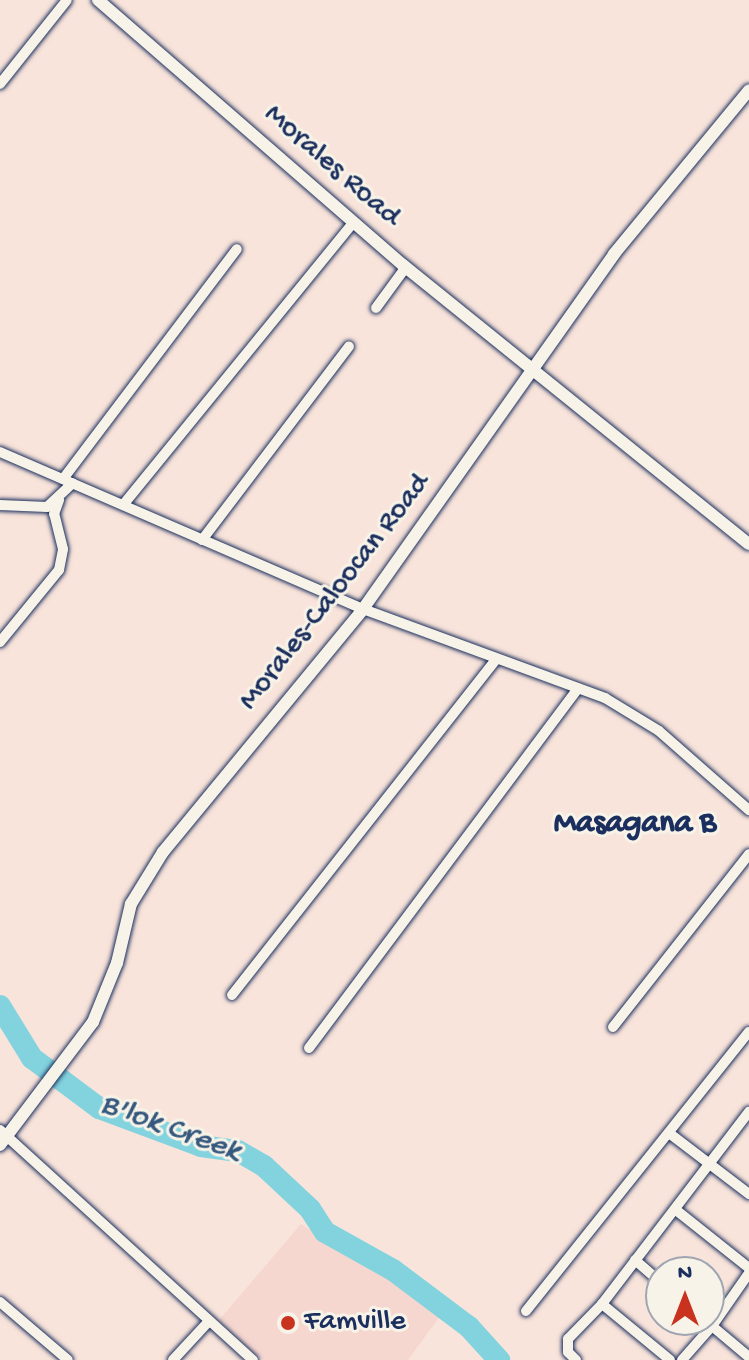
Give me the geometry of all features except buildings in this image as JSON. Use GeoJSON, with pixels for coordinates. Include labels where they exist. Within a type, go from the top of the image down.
{"type":"FeatureCollection","features":[{"type":"Feature","properties":{"kind":"street"},"geometry":{"type":"LineString","coordinates":[[0,84],[67,0]]}},
{"type":"Feature","properties":{"kind":"street","name":"Morales Road"},"geometry":{"type":"LineString","coordinates":[[98,0],[406,267],[535,367],[749,544]]}},
{"type":"Feature","properties":{"kind":"street","name":"Morales-Caloocan Road"},"geometry":{"type":"LineString","coordinates":[[2,1137],[62,1068],[107,994],[131,904],[144,879],[363,609],[614,254],[749,90]]}},
{"type":"Feature","properties":{"kind":"street"},"geometry":{"type":"LineString","coordinates":[[123,505],[354,222]]}},
{"type":"Feature","properties":{"kind":"street"},"geometry":{"type":"LineString","coordinates":[[0,642],[59,570],[63,549],[54,514],[68,481],[237,249]]}},
{"type":"Feature","properties":{"kind":"street"},"geometry":{"type":"LineString","coordinates":[[376,308],[406,267]]}},
{"type":"Feature","properties":{"kind":"street"},"geometry":{"type":"LineString","coordinates":[[202,540],[349,346]]}},
{"type":"Feature","properties":{"kind":"street"},"geometry":{"type":"LineString","coordinates":[[0,452],[363,609],[605,698],[659,731],[749,810]]}},
{"type":"Feature","properties":{"kind":"street"},"geometry":{"type":"LineString","coordinates":[[0,505],[34,510],[59,500]]}},
{"type":"Feature","properties":{"kind":"street"},"geometry":{"type":"LineString","coordinates":[[232,995],[496,659]]}},
{"type":"Feature","properties":{"kind":"street"},"geometry":{"type":"LineString","coordinates":[[309,1048],[578,688]]}},
{"type":"Feature","properties":{"kind":"street"},"geometry":{"type":"LineString","coordinates":[[613,1027],[749,854]]}},
{"type":"Feature","properties":{"kind":"street"},"geometry":{"type":"LineString","coordinates":[[526,1311],[749,1032]]}},
{"type":"Feature","properties":{"kind":"street"},"geometry":{"type":"LineString","coordinates":[[576,1360],[568,1352],[568,1339],[602,1304],[747,1117]]}},
{"type":"Feature","properties":{"kind":"street"},"geometry":{"type":"LineString","coordinates":[[669,1133],[749,1194]]}},
{"type":"Feature","properties":{"kind":"street"},"geometry":{"type":"LineString","coordinates":[[2,1137],[253,1360]]}},
{"type":"Feature","properties":{"kind":"street"},"geometry":{"type":"LineString","coordinates":[[676,1210],[749,1271],[725,1301]]}},
{"type":"Feature","properties":{"kind":"street"},"geometry":{"type":"LineString","coordinates":[[635,1260],[645,1269]]}},
{"type":"Feature","properties":{"kind":"street"},"geometry":{"type":"LineString","coordinates":[[0,1302],[68,1360]]}},
{"type":"Feature","properties":{"kind":"street"},"geometry":{"type":"LineString","coordinates":[[602,1304],[670,1360]]}},
{"type":"Feature","properties":{"kind":"street"},"geometry":{"type":"LineString","coordinates":[[173,1360],[209,1321]]}},
{"type":"Feature","properties":{"kind":"street"},"geometry":{"type":"LineString","coordinates":[[682,1360],[699,1336]]}},
{"type":"Feature","properties":{"kind":"street"},"geometry":{"type":"LineString","coordinates":[[724,1336],[749,1357]]}},
{"type":"Feature","properties":{"kind":"shaded area"},"geometry":{"type":"Polygon","coordinates":[[[301,1224],[358,1261],[387,1269],[443,1312],[408,1360],[263,1360],[219,1320],[301,1224]]]}},
{"type":"Feature","properties":{"kind":"waterway","name":"B'lok Creek"},"geometry":{"type":"LineString","coordinates":[[0,1006],[32,1058],[99,1108],[201,1146],[238,1151],[264,1166],[310,1209],[325,1232],[393,1270],[469,1327],[499,1360]]}},
{"type":"Feature","properties":{"kind":"place","name":"Famville"},"geometry":{"type":"Point","coordinates":[288,1323]}},
{"type":"Feature","properties":{"kind":"district","name":"Masagana B"},"geometry":{"type":"Point","coordinates":[635,824]}}]}
